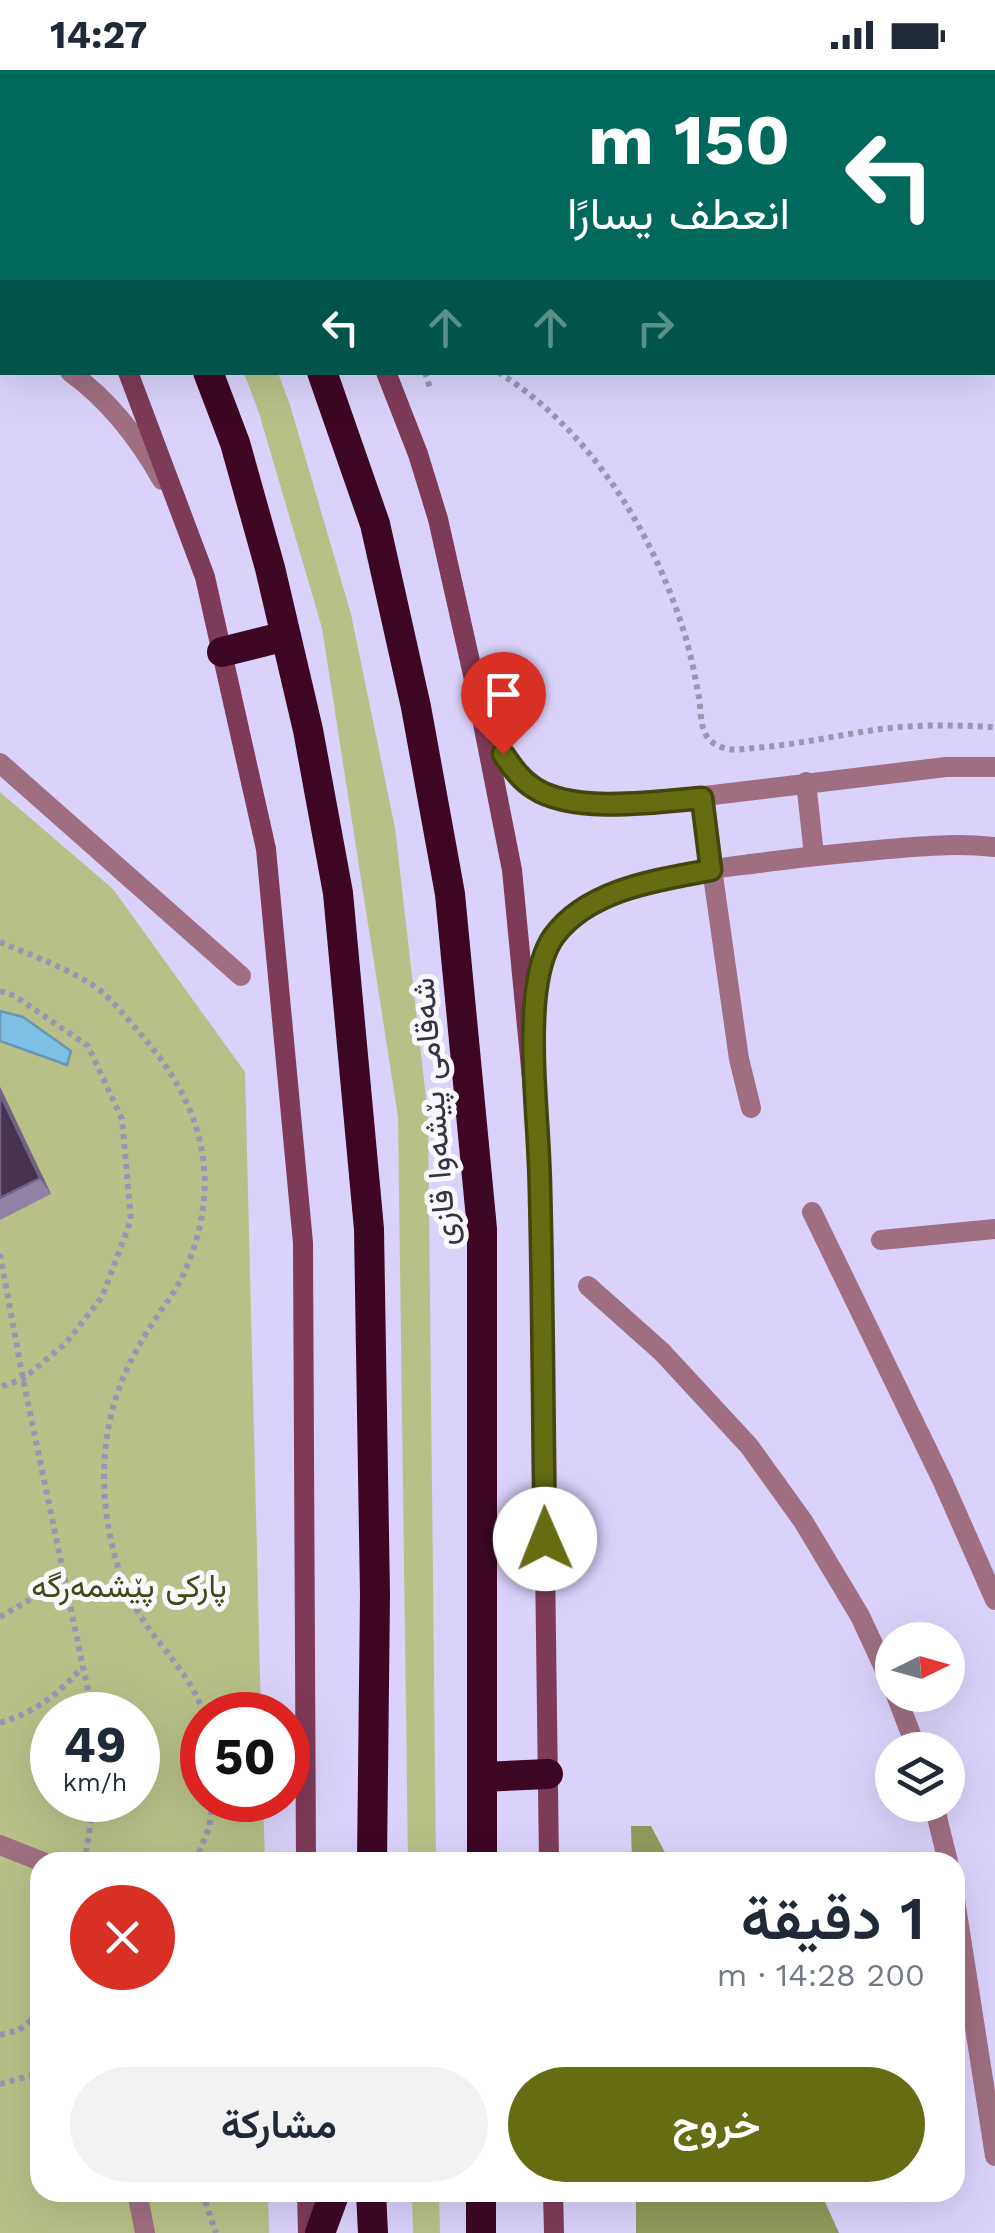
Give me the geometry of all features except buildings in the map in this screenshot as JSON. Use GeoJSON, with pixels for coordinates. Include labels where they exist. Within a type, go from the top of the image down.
{"type":"FeatureCollection","features":[{"type":"Feature","properties":{"kind":"highway"},"geometry":{"type":"LineString","coordinates":[[209,375],[235,444],[270,568],[308,730],[338,893],[369,1229],[375,1595],[372,1852]]}},
{"type":"Feature","properties":{"kind":"highway","name":"شەقامی پێشەوا قازی"},"geometry":{"type":"LineString","coordinates":[[323,375],[375,524],[416,707],[450,894],[482,1229],[482,1852]]}},
{"type":"Feature","properties":{"kind":"highway"},"geometry":{"type":"LineString","coordinates":[[343,375],[375,524]]}},
{"type":"Feature","properties":{"kind":"highway"},"geometry":{"type":"LineString","coordinates":[[222,652],[286,636]]}},
{"type":"Feature","properties":{"kind":"highway"},"geometry":{"type":"LineString","coordinates":[[482,1777],[548,1774]]}},
{"type":"Feature","properties":{"kind":"highway"},"geometry":{"type":"LineString","coordinates":[[320,2233],[331,2202]]}},
{"type":"Feature","properties":{"kind":"highway"},"geometry":{"type":"LineString","coordinates":[[372,2202],[373,2233]]}},
{"type":"Feature","properties":{"kind":"highway"},"geometry":{"type":"LineString","coordinates":[[481,2202],[481,2233]]}},
{"type":"Feature","properties":{"kind":"main road"},"geometry":{"type":"LineString","coordinates":[[129,375],[205,578],[266,848],[303,1243],[306,1852]]}},
{"type":"Feature","properties":{"kind":"main road"},"geometry":{"type":"LineString","coordinates":[[387,375],[438,519],[512,870],[540,1187],[549,1852]]}},
{"type":"Feature","properties":{"kind":"main road"},"geometry":{"type":"LineString","coordinates":[[307,2202],[308,2233]]}},
{"type":"Feature","properties":{"kind":"main road"},"geometry":{"type":"LineString","coordinates":[[554,2202],[554,2233]]}},
{"type":"Feature","properties":{"kind":"street"},"geometry":{"type":"LineString","coordinates":[[73,375],[114,410],[144,447],[184,523]]}},
{"type":"Feature","properties":{"kind":"street"},"geometry":{"type":"LineString","coordinates":[[476,688],[490,727],[518,775],[550,797],[589,803],[638,804],[946,767],[995,767]]}},
{"type":"Feature","properties":{"kind":"street"},"geometry":{"type":"LineString","coordinates":[[0,762],[241,976]]}},
{"type":"Feature","properties":{"kind":"street"},"geometry":{"type":"LineString","coordinates":[[806,782],[814,855]]}},
{"type":"Feature","properties":{"kind":"street"},"geometry":{"type":"LineString","coordinates":[[702,798],[739,1059],[751,1108]]}},
{"type":"Feature","properties":{"kind":"street"},"geometry":{"type":"LineString","coordinates":[[536,1120],[535,997],[542,962],[552,939],[590,906],[616,892],[656,880],[711,870],[814,855],[959,843],[995,847]]}},
{"type":"Feature","properties":{"kind":"street"},"geometry":{"type":"LineString","coordinates":[[812,1212],[943,1482],[995,1600]]}},
{"type":"Feature","properties":{"kind":"street"},"geometry":{"type":"LineString","coordinates":[[882,1240],[995,1229]]}},
{"type":"Feature","properties":{"kind":"street"},"geometry":{"type":"LineString","coordinates":[[588,1286],[662,1352],[749,1446],[803,1521],[860,1616],[875,1649]]}},
{"type":"Feature","properties":{"kind":"street"},"geometry":{"type":"LineString","coordinates":[[938,1822],[946,1852]]}},
{"type":"Feature","properties":{"kind":"street"},"geometry":{"type":"LineString","coordinates":[[0,1845],[30,1857]]}},
{"type":"Feature","properties":{"kind":"street"},"geometry":{"type":"LineString","coordinates":[[965,1964],[995,2156]]}},
{"type":"Feature","properties":{"kind":"street"},"geometry":{"type":"LineString","coordinates":[[139,2202],[145,2233]]}},
{"type":"Feature","properties":{"kind":"path"},"geometry":{"type":"LineString","coordinates":[[426,375],[430,388]]}},
{"type":"Feature","properties":{"kind":"path"},"geometry":{"type":"LineString","coordinates":[[502,375],[531,394],[566,426],[633,515],[671,594],[694,668],[702,724],[706,736],[718,746],[732,750],[779,746],[878,729],[995,726]]}},
{"type":"Feature","properties":{"kind":"path"},"geometry":{"type":"LineString","coordinates":[[0,942],[66,970],[101,992],[169,1069],[201,1140],[204,1211],[183,1276],[124,1372],[110,1413],[104,1478],[112,1546],[126,1587],[143,1620],[185,1675],[193,1692]]}},
{"type":"Feature","properties":{"kind":"path"},"geometry":{"type":"LineString","coordinates":[[0,992],[15,996],[88,1046],[122,1119],[131,1220],[102,1297],[66,1343],[23,1379],[0,1387]]}},
{"type":"Feature","properties":{"kind":"path"},"geometry":{"type":"LineString","coordinates":[[0,1254],[89,1692]]}},
{"type":"Feature","properties":{"kind":"path"},"geometry":{"type":"LineString","coordinates":[[0,1617],[34,1598],[66,1587]]}},
{"type":"Feature","properties":{"kind":"path"},"geometry":{"type":"LineString","coordinates":[[0,1724],[27,1714],[54,1696],[84,1666]]}},
{"type":"Feature","properties":{"kind":"path"},"geometry":{"type":"LineString","coordinates":[[86,1852],[91,1822]]}},
{"type":"Feature","properties":{"kind":"path"},"geometry":{"type":"LineString","coordinates":[[199,1852],[211,1822]]}},
{"type":"Feature","properties":{"kind":"path"},"geometry":{"type":"LineString","coordinates":[[0,2035],[19,2030],[30,2022]]}},
{"type":"Feature","properties":{"kind":"path"},"geometry":{"type":"LineString","coordinates":[[1,2081],[30,2075]]}},
{"type":"Feature","properties":{"kind":"path"},"geometry":{"type":"LineString","coordinates":[[205,2202],[216,2233]]}},
{"type":"Feature","properties":{"kind":"green space"},"geometry":{"type":"Polygon","coordinates":[[[245,375],[279,375],[351,614],[395,828],[428,1115],[436,1852],[408,1852],[398,1117],[322,628],[245,375]]]}},
{"type":"Feature","properties":{"kind":"green space","name":"پارکی پێشمەرگە"},"geometry":{"type":"Polygon","coordinates":[[[0,792],[113,889],[245,1072],[260,1692],[180,1692],[180,1822],[264,1822],[265,1852],[30,1852],[30,2202],[268,2202],[269,2233],[0,2233],[0,792]]]}},
{"type":"Feature","properties":{"kind":"green space"},"geometry":{"type":"Polygon","coordinates":[[[631,1826],[651,1826],[665,1852],[632,1852],[631,1826]]]}},
{"type":"Feature","properties":{"kind":"green space"},"geometry":{"type":"Polygon","coordinates":[[[412,2202],[439,2202],[440,2233],[413,2233],[412,2202]]]}},
{"type":"Feature","properties":{"kind":"green space"},"geometry":{"type":"Polygon","coordinates":[[[636,2202],[825,2202],[839,2233],[636,2233],[636,2202]]]}},
{"type":"Feature","properties":{"kind":"water"},"geometry":{"type":"Polygon","coordinates":[[[0,1011],[23,1017],[71,1051],[67,1065],[0,1041],[0,1011]]]}},
{"type":"Feature","properties":{"kind":"route"},"geometry":{"type":"LineString","coordinates":[[503,754],[518,775],[550,797],[638,804],[702,798],[711,870],[656,880],[616,892],[590,906],[552,939],[542,962],[534,1028],[545,1539]]}}]}
